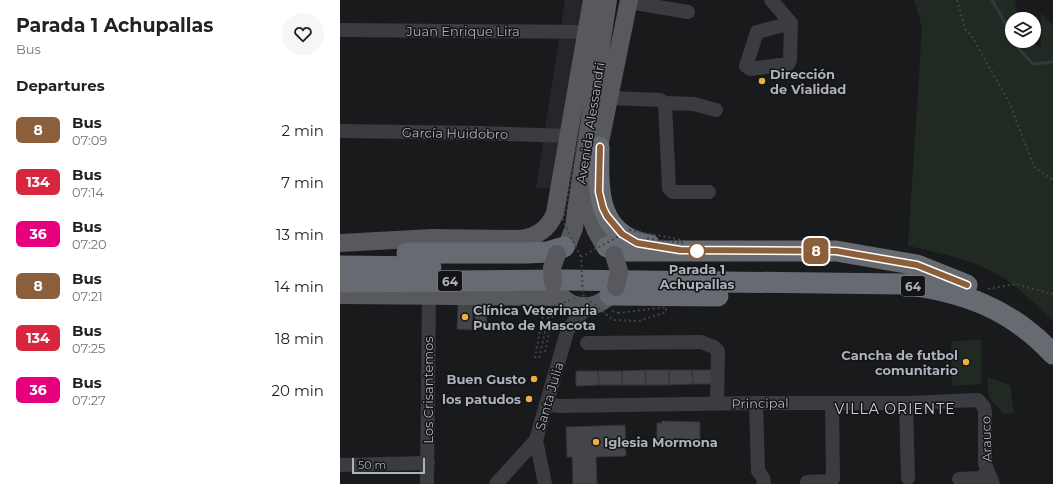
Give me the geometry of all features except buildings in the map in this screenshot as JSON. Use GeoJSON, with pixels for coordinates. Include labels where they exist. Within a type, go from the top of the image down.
{"type":"FeatureCollection","features":[{"type":"Feature","properties":{"kind":"highway"},"geometry":{"type":"LineString","coordinates":[[600,147],[599,192],[603,208],[613,224],[622,234],[637,243],[680,250]]}},
{"type":"Feature","properties":{"kind":"highway"},"geometry":{"type":"LineString","coordinates":[[608,249],[626,251],[836,251],[917,265],[975,287]]}},
{"type":"Feature","properties":{"kind":"highway"},"geometry":{"type":"LineString","coordinates":[[340,255],[527,253],[567,251]]}},
{"type":"Feature","properties":{"kind":"highway","name":"64"},"geometry":{"type":"LineString","coordinates":[[340,266],[890,272],[921,274],[975,287],[1017,308],[1053,336]]}},
{"type":"Feature","properties":{"kind":"highway","name":"64"},"geometry":{"type":"LineString","coordinates":[[340,282],[561,280],[884,283],[944,290],[979,302],[1010,318],[1036,337],[1053,354]]}},
{"type":"Feature","properties":{"kind":"highway"},"geometry":{"type":"LineString","coordinates":[[613,291],[915,298],[962,305],[1010,318]]}},
{"type":"Feature","properties":{"kind":"main road","name":"Avenida Alessandri"},"geometry":{"type":"LineString","coordinates":[[340,243],[432,238],[520,239],[534,236],[546,228],[555,213],[574,138],[586,32],[592,0]]}},
{"type":"Feature","properties":{"kind":"main road","name":"Avenida Alessandri"},"geometry":{"type":"LineString","coordinates":[[567,251],[574,228],[608,0]]}},
{"type":"Feature","properties":{"kind":"main road","name":"Avenida Alessandri"},"geometry":{"type":"LineString","coordinates":[[608,249],[596,231],[592,209],[600,147],[629,1]]}},
{"type":"Feature","properties":{"kind":"main road"},"geometry":{"type":"LineString","coordinates":[[586,239],[595,241],[608,249],[619,271],[613,291],[604,301],[587,301],[575,305],[560,293],[552,268],[576,241],[586,239]]}},
{"type":"Feature","properties":{"kind":"main road"},"geometry":{"type":"LineString","coordinates":[[340,295],[560,293]]}},
{"type":"Feature","properties":{"kind":"street"},"geometry":{"type":"LineString","coordinates":[[771,0],[791,23]]}},
{"type":"Feature","properties":{"kind":"street"},"geometry":{"type":"LineString","coordinates":[[629,1],[688,12]]}},
{"type":"Feature","properties":{"kind":"street","name":"Juan Enrique Lira"},"geometry":{"type":"LineString","coordinates":[[340,30],[586,32]]}},
{"type":"Feature","properties":{"kind":"street"},"geometry":{"type":"LineString","coordinates":[[610,98],[660,100],[666,103],[694,104],[716,110]]}},
{"type":"Feature","properties":{"kind":"street"},"geometry":{"type":"LineString","coordinates":[[666,103],[669,188],[673,192],[710,192]]}},
{"type":"Feature","properties":{"kind":"street","name":"García Huidobro"},"geometry":{"type":"LineString","coordinates":[[340,131],[479,132],[574,138]]}},
{"type":"Feature","properties":{"kind":"street","name":"Santa Julia"},"geometry":{"type":"LineString","coordinates":[[560,293],[567,332]]}},
{"type":"Feature","properties":{"kind":"street","name":"Los Crisantemos"},"geometry":{"type":"LineString","coordinates":[[427,484],[429,295]]}},
{"type":"Feature","properties":{"kind":"street","name":"Santa Julia"},"geometry":{"type":"LineString","coordinates":[[545,484],[536,440],[567,332],[587,301]]}},
{"type":"Feature","properties":{"kind":"street"},"geometry":{"type":"LineString","coordinates":[[587,344],[701,342],[709,344],[718,351],[717,404]]}},
{"type":"Feature","properties":{"kind":"street","name":"Principal"},"geometry":{"type":"LineString","coordinates":[[547,404],[559,406],[756,403],[906,403],[973,399]]}},
{"type":"Feature","properties":{"kind":"street","name":"Arauco"},"geometry":{"type":"LineString","coordinates":[[973,399],[978,400],[984,407],[985,458],[993,484]]}},
{"type":"Feature","properties":{"kind":"street"},"geometry":{"type":"LineString","coordinates":[[756,403],[758,471],[763,478],[764,484]]}},
{"type":"Feature","properties":{"kind":"street"},"geometry":{"type":"LineString","coordinates":[[807,482],[829,481],[832,479],[832,403]]}},
{"type":"Feature","properties":{"kind":"street"},"geometry":{"type":"LineString","coordinates":[[906,403],[908,478]]}},
{"type":"Feature","properties":{"kind":"street"},"geometry":{"type":"LineString","coordinates":[[496,484],[536,440]]}},
{"type":"Feature","properties":{"kind":"street"},"geometry":{"type":"LineString","coordinates":[[340,465],[428,463]]}},
{"type":"Feature","properties":{"kind":"street"},"geometry":{"type":"LineString","coordinates":[[959,479],[981,478],[988,471]]}},
{"type":"Feature","properties":{"kind":"path"},"geometry":{"type":"LineString","coordinates":[[957,0],[965,29],[971,35],[1009,102],[1034,168],[1053,180]]}},
{"type":"Feature","properties":{"kind":"path"},"geometry":{"type":"LineString","coordinates":[[567,251],[564,222],[574,138]]}},
{"type":"Feature","properties":{"kind":"path"},"geometry":{"type":"LineString","coordinates":[[975,287],[1015,284],[1053,294]]}},
{"type":"Feature","properties":{"kind":"path"},"geometry":{"type":"LineString","coordinates":[[545,352],[553,314],[549,315],[539,358],[535,357],[544,310],[587,301]]}},
{"type":"Feature","properties":{"kind":"shaded area"},"geometry":{"type":"Polygon","coordinates":[[[565,0],[587,0],[552,188],[536,188],[565,0]]]}},
{"type":"Feature","properties":{"kind":"shaded area"},"geometry":{"type":"Polygon","coordinates":[[[914,0],[1015,0],[1017,12],[1005,12],[1005,48],[1041,48],[1041,13],[1053,26],[1053,321],[1013,285],[988,269],[955,257],[908,246],[922,27],[914,0]]]}},
{"type":"Feature","properties":{"kind":"shaded area","name":"Cancha de futbol comunitario"},"geometry":{"type":"Polygon","coordinates":[[[981,340],[981,384],[952,386],[951,341],[981,340]]]}},
{"type":"Feature","properties":{"kind":"shaded area"},"geometry":{"type":"Polygon","coordinates":[[[987,377],[1010,385],[1014,413],[1003,414],[989,397],[987,377]]]}},
{"type":"Feature","properties":{"kind":"waterway"},"geometry":{"type":"LineString","coordinates":[[992,0],[1007,26],[1011,40],[1033,64],[1053,62]]}},
{"type":"Feature","properties":{"kind":"bus line","name":"8"},"geometry":{"type":"LineString","coordinates":[[600,147],[599,192],[603,208],[607,216],[622,234],[637,243],[680,250],[836,251],[917,265],[944,274],[967,285]]}},
{"type":"Feature","properties":{"kind":"place","name":"Dirección de Vialidad"},"geometry":{"type":"Point","coordinates":[762,81]}},
{"type":"Feature","properties":{"kind":"place","name":"Parada 1 Achupallas"},"geometry":{"type":"Point","coordinates":[697,251]}},
{"type":"Feature","properties":{"kind":"place","name":"Clínica Veterinaria Punto de Mascota"},"geometry":{"type":"Point","coordinates":[465,317]}},
{"type":"Feature","properties":{"kind":"place","name":"Cancha de futbol comunitario"},"geometry":{"type":"Point","coordinates":[966,362]}},
{"type":"Feature","properties":{"kind":"place","name":"Buen Gusto"},"geometry":{"type":"Point","coordinates":[534,379]}},
{"type":"Feature","properties":{"kind":"place","name":"los patudos"},"geometry":{"type":"Point","coordinates":[529,399]}},
{"type":"Feature","properties":{"kind":"place","name":"Iglesia Mormona"},"geometry":{"type":"Point","coordinates":[596,442]}},
{"type":"Feature","properties":{"kind":"district","name":"VILLA ORIENTE"},"geometry":{"type":"Point","coordinates":[895,409]}}]}
